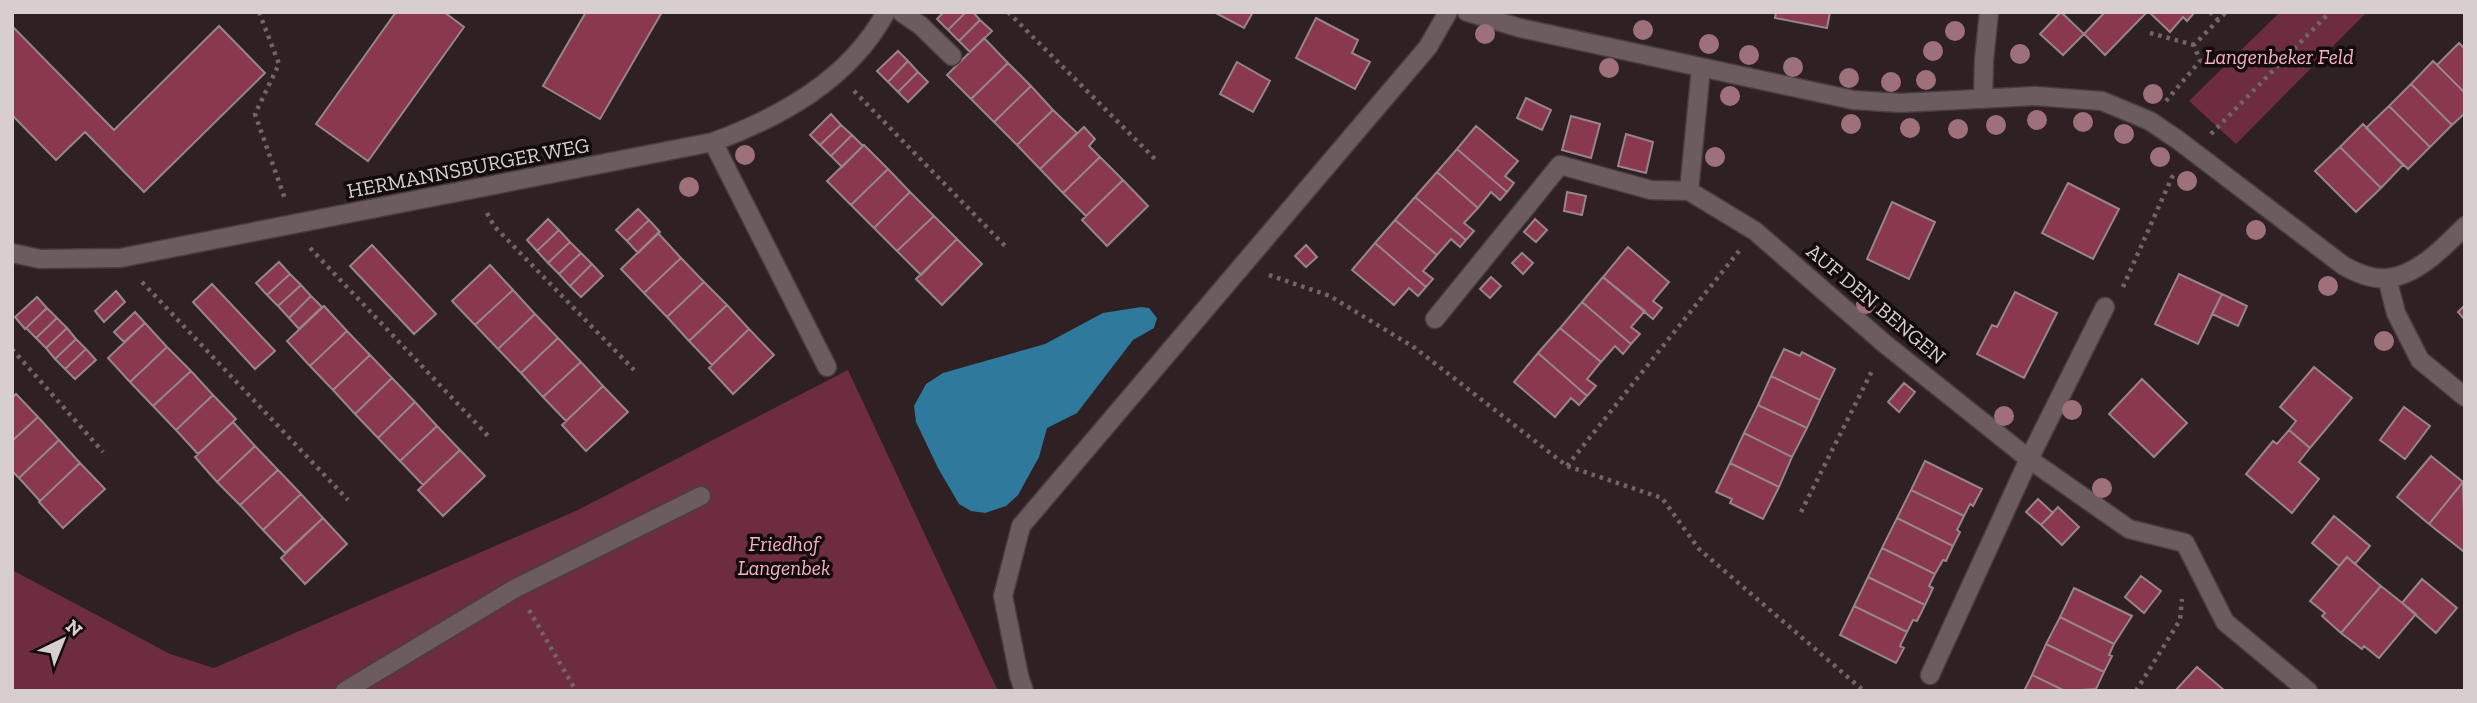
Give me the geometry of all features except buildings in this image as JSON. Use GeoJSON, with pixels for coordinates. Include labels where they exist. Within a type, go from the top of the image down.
{"type":"FeatureCollection","features":[{"type":"Feature","properties":{"kind":"street","name":"HERMANNSBURGER WEG"},"geometry":{"type":"LineString","coordinates":[[12,253],[40,259],[121,258],[713,142],[757,126],[781,113],[836,74],[872,34],[886,12]]}},
{"type":"Feature","properties":{"kind":"street"},"geometry":{"type":"LineString","coordinates":[[901,12],[920,25],[952,56]]}},
{"type":"Feature","properties":{"kind":"street"},"geometry":{"type":"LineString","coordinates":[[1024,691],[1003,596],[1021,526],[1428,47],[1448,12]]}},
{"type":"Feature","properties":{"kind":"street"},"geometry":{"type":"LineString","coordinates":[[1467,12],[1520,28],[1853,100],[1901,103],[2035,96],[2102,101],[2150,121],[2344,266],[2360,274],[2387,278],[2421,264],[2465,226]]}},
{"type":"Feature","properties":{"kind":"street"},"geometry":{"type":"LineString","coordinates":[[1983,99],[1989,12]]}},
{"type":"Feature","properties":{"kind":"street"},"geometry":{"type":"LineString","coordinates":[[1689,191],[1701,68]]}},
{"type":"Feature","properties":{"kind":"street"},"geometry":{"type":"LineString","coordinates":[[713,142],[827,367]]}},
{"type":"Feature","properties":{"kind":"street","name":"AUF DEN BENGEN"},"geometry":{"type":"LineString","coordinates":[[1436,319],[1560,165],[1651,190],[1689,191],[1755,231],[1885,344],[2029,459],[2129,529],[2185,543],[2225,622],[2308,691]]}},
{"type":"Feature","properties":{"kind":"street"},"geometry":{"type":"LineString","coordinates":[[2387,278],[2396,313],[2420,360],[2465,397]]}},
{"type":"Feature","properties":{"kind":"street"},"geometry":{"type":"LineString","coordinates":[[1930,675],[2029,459],[2105,307]]}},
{"type":"Feature","properties":{"kind":"street"},"geometry":{"type":"LineString","coordinates":[[345,691],[516,588],[701,496]]}},
{"type":"Feature","properties":{"kind":"path"},"geometry":{"type":"LineString","coordinates":[[259,12],[279,64],[255,114],[293,226],[489,438]]}},
{"type":"Feature","properties":{"kind":"path"},"geometry":{"type":"LineString","coordinates":[[1008,12],[1158,162]]}},
{"type":"Feature","properties":{"kind":"path"},"geometry":{"type":"LineString","coordinates":[[2210,12],[2218,20]]}},
{"type":"Feature","properties":{"kind":"path"},"geometry":{"type":"LineString","coordinates":[[2194,44],[2226,12]]}},
{"type":"Feature","properties":{"kind":"path"},"geometry":{"type":"LineString","coordinates":[[2105,307],[2122,289],[2172,177],[2193,152],[2330,12]]}},
{"type":"Feature","properties":{"kind":"path"},"geometry":{"type":"LineString","coordinates":[[2150,33],[2194,44]]}},
{"type":"Feature","properties":{"kind":"path"},"geometry":{"type":"LineString","coordinates":[[2150,121],[2200,61],[2194,44]]}},
{"type":"Feature","properties":{"kind":"path"},"geometry":{"type":"LineString","coordinates":[[836,74],[1007,248]]}},
{"type":"Feature","properties":{"kind":"path"},"geometry":{"type":"LineString","coordinates":[[473,191],[494,226],[635,370]]}},
{"type":"Feature","properties":{"kind":"path"},"geometry":{"type":"LineString","coordinates":[[1567,466],[1755,231]]}},
{"type":"Feature","properties":{"kind":"path"},"geometry":{"type":"LineString","coordinates":[[121,258],[348,500]]}},
{"type":"Feature","properties":{"kind":"path"},"geometry":{"type":"LineString","coordinates":[[1242,265],[1330,296],[1415,348],[1567,466],[1662,498],[1699,548],[1864,691]]}},
{"type":"Feature","properties":{"kind":"path"},"geometry":{"type":"LineString","coordinates":[[1801,512],[1885,344]]}},
{"type":"Feature","properties":{"kind":"path"},"geometry":{"type":"LineString","coordinates":[[12,349],[103,452]]}},
{"type":"Feature","properties":{"kind":"path"},"geometry":{"type":"LineString","coordinates":[[516,588],[576,691]]}},
{"type":"Feature","properties":{"kind":"path"},"geometry":{"type":"LineString","coordinates":[[2136,691],[2180,620],[2182,594]]}},
{"type":"Feature","properties":{"kind":"green space","name":"Langenbeker Feld"},"geometry":{"type":"Polygon","coordinates":[[[2280,12],[2367,12],[2236,144],[2189,101],[2280,12]]]}},
{"type":"Feature","properties":{"kind":"green space","name":"Friedhof Langenbek"},"geometry":{"type":"Polygon","coordinates":[[[848,370],[998,691],[12,691],[12,570],[170,654],[214,668],[578,510],[848,370]]]}},
{"type":"Feature","properties":{"kind":"water"},"geometry":{"type":"Polygon","coordinates":[[[1149,308],[1157,318],[1154,328],[1133,340],[1077,413],[1047,428],[1039,457],[1018,495],[1006,506],[985,513],[971,511],[959,504],[916,422],[914,406],[926,384],[943,373],[1045,344],[1103,313],[1149,308]]]}}]}
